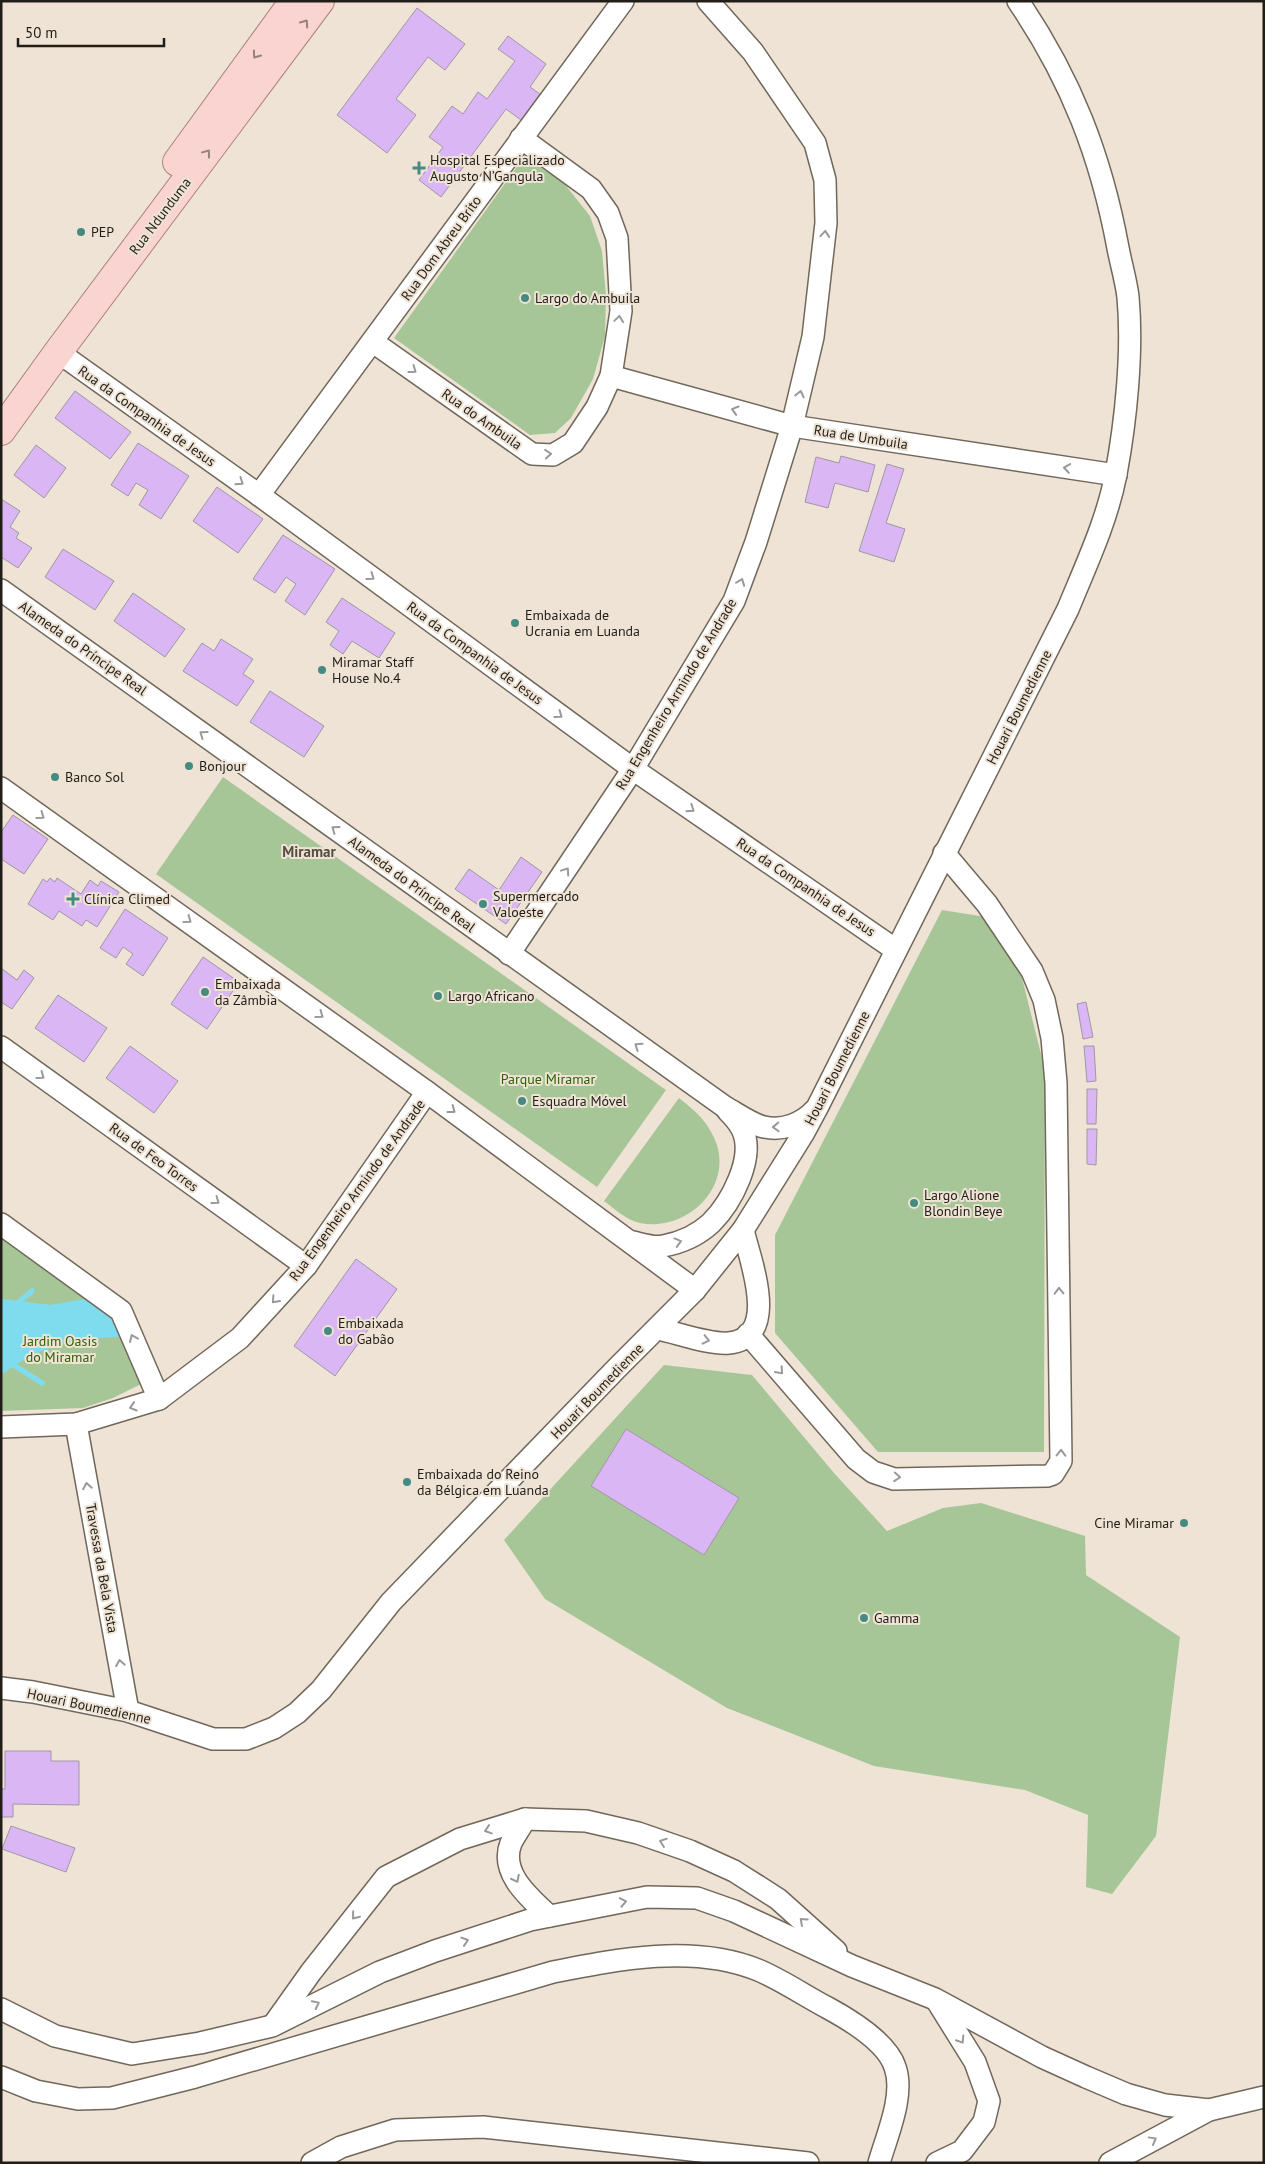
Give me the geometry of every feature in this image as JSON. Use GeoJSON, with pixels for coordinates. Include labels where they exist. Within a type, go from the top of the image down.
{"type":"FeatureCollection","features":[{"type":"Feature","properties":{"kind":"main road","name":"Rua Ndunduma"},"geometry":{"type":"LineString","coordinates":[[1,403],[294,1]]}},
{"type":"Feature","properties":{"kind":"main road","name":"Rua Ndunduma"},"geometry":{"type":"LineString","coordinates":[[1,431],[320,1]]}},
{"type":"Feature","properties":{"kind":"street","name":"Rua Dom Abreu Brito"},"geometry":{"type":"LineString","coordinates":[[259,495],[623,1]]}},
{"type":"Feature","properties":{"kind":"street","name":"Rua Engenheiro Armindo de Andrade"},"geometry":{"type":"LineString","coordinates":[[508,954],[633,769],[734,601],[756,542],[792,426],[813,337],[826,223],[825,180],[815,143],[753,52],[708,1]]}},
{"type":"Feature","properties":{"kind":"street","name":"Houari Boumedienne"},"geometry":{"type":"LineString","coordinates":[[1,1688],[33,1692],[128,1711],[213,1738],[246,1740],[274,1728],[297,1713],[321,1690],[391,1602],[695,1290],[742,1230],[803,1134],[1068,609],[1100,530],[1116,475],[1128,367],[1128,296],[1109,199],[1090,137],[1063,77],[1018,1]]}},
{"type":"Feature","properties":{"kind":"street","name":"Rua do Ambuila"},"geometry":{"type":"LineString","coordinates":[[373,342],[532,454],[553,455],[573,443],[597,408],[611,376],[621,311],[617,238],[608,213],[591,189],[521,138]]}},
{"type":"Feature","properties":{"kind":"street","name":"Rua da Companhia de Jesus"},"geometry":{"type":"LineString","coordinates":[[58,352],[259,495],[633,769],[896,950]]}},
{"type":"Feature","properties":{"kind":"street","name":"Rua de Umbuila"},"geometry":{"type":"LineString","coordinates":[[611,376],[792,426],[1116,475]]}},
{"type":"Feature","properties":{"kind":"street","name":"Alameda do Príncipe Real"},"geometry":{"type":"LineString","coordinates":[[1,590],[508,954],[726,1107],[764,1127],[790,1126],[807,1118],[818,1106]]}},
{"type":"Feature","properties":{"kind":"street","name":"Alameda do Príncipe Real"},"geometry":{"type":"LineString","coordinates":[[1,788],[428,1092],[695,1290]]}},
{"type":"Feature","properties":{"kind":"street"},"geometry":{"type":"LineString","coordinates":[[748,1334],[856,1459],[873,1472],[894,1479],[1047,1476],[1053,1474],[1061,1461],[1056,1083],[1052,1038],[1044,1000],[1032,971],[987,904],[944,853]]}},
{"type":"Feature","properties":{"kind":"street","name":"Rua de Feo Torres"},"geometry":{"type":"LineString","coordinates":[[1,1048],[306,1266]]}},
{"type":"Feature","properties":{"kind":"street","name":"Rua Engenheiro Armindo de Andrade"},"geometry":{"type":"LineString","coordinates":[[1,1427],[76,1424],[159,1398],[240,1338],[306,1266],[428,1092]]}},
{"type":"Feature","properties":{"kind":"street","name":"Alameda do Príncipe Real"},"geometry":{"type":"LineString","coordinates":[[630,1242],[661,1246],[687,1239],[711,1223],[728,1202],[739,1181],[746,1157],[743,1130],[726,1107]]}},
{"type":"Feature","properties":{"kind":"street"},"geometry":{"type":"LineString","coordinates":[[1,1224],[121,1311],[159,1398]]}},
{"type":"Feature","properties":{"kind":"street"},"geometry":{"type":"LineString","coordinates":[[658,1328],[718,1343],[730,1343],[748,1334],[758,1322],[760,1300],[742,1230]]}},
{"type":"Feature","properties":{"kind":"street","name":"Travessa da Bela Vista"},"geometry":{"type":"LineString","coordinates":[[76,1424],[128,1711]]}},
{"type":"Feature","properties":{"kind":"street"},"geometry":{"type":"LineString","coordinates":[[525,1819],[510,1844],[508,1863],[517,1884],[549,1916]]}},
{"type":"Feature","properties":{"kind":"street"},"geometry":{"type":"LineString","coordinates":[[272,2026],[311,1972],[386,1877],[460,1839],[525,1819],[586,1821],[638,1833],[708,1859],[734,1871],[778,1899],[852,1966]]}},
{"type":"Feature","properties":{"kind":"street"},"geometry":{"type":"LineString","coordinates":[[1,2009],[54,2036],[132,2054],[200,2043],[272,2026],[380,1972],[426,1954],[549,1916],[647,1897],[697,1898],[734,1911],[852,1966],[935,1999],[1042,2057],[1110,2088],[1165,2105],[1209,2110]]}},
{"type":"Feature","properties":{"kind":"street"},"geometry":{"type":"LineString","coordinates":[[1,2077],[36,2091],[78,2099],[112,2098],[195,2077],[553,1972],[612,1960],[684,1957],[726,1960],[758,1970],[850,2019],[879,2042],[895,2066],[898,2094],[879,2163]]}},
{"type":"Feature","properties":{"kind":"street"},"geometry":{"type":"LineString","coordinates":[[935,1999],[975,2062],[989,2100],[984,2122],[962,2151],[937,2163]]}},
{"type":"Feature","properties":{"kind":"street"},"geometry":{"type":"LineString","coordinates":[[1110,2163],[1209,2110],[1264,2097]]}},
{"type":"Feature","properties":{"kind":"street"},"geometry":{"type":"LineString","coordinates":[[312,2163],[341,2147],[395,2130],[483,2127],[808,2163]]}},
{"type":"Feature","properties":{"kind":"green space"},"geometry":{"type":"Polygon","coordinates":[[[524,157],[563,182],[590,216],[602,251],[606,295],[605,336],[593,379],[571,418],[555,433],[530,435],[394,338],[524,157]]]}},
{"type":"Feature","properties":{"kind":"green space","name":"Parque Miramar"},"geometry":{"type":"Polygon","coordinates":[[[223,777],[666,1090],[597,1187],[156,874],[223,777]]]}},
{"type":"Feature","properties":{"kind":"green space"},"geometry":{"type":"Polygon","coordinates":[[[942,910],[992,918],[1022,978],[1045,1070],[1044,1452],[878,1452],[775,1333],[775,1235],[942,910]]]}},
{"type":"Feature","properties":{"kind":"green space"},"geometry":{"type":"Polygon","coordinates":[[[679,1098],[702,1118],[714,1137],[720,1162],[717,1178],[710,1192],[700,1205],[687,1214],[673,1221],[657,1224],[635,1222],[604,1201],[679,1098]]]}},
{"type":"Feature","properties":{"kind":"green space","name":"Jardim Oasis do Miramar"},"geometry":{"type":"Polygon","coordinates":[[[1,1234],[124,1323],[145,1382],[113,1398],[83,1408],[1,1411],[1,1234]]]}},
{"type":"Feature","properties":{"kind":"green space","name":"Gamma"},"geometry":{"type":"Polygon","coordinates":[[[664,1365],[752,1375],[834,1473],[887,1531],[943,1508],[981,1503],[1085,1536],[1086,1575],[1180,1637],[1156,1836],[1112,1894],[1086,1887],[1088,1815],[1025,1790],[874,1766],[727,1708],[545,1599],[504,1540],[664,1365]]]}},
{"type":"Feature","properties":{"kind":"water"},"geometry":{"type":"Polygon","coordinates":[[[102,1306],[116,1327],[85,1329],[41,1340],[1,1363],[1,1309],[50,1315],[102,1306]]]}},
{"type":"Feature","properties":{"kind":"building"},"geometry":{"type":"Polygon","coordinates":[[[417,8],[465,44],[445,70],[428,57],[396,99],[416,115],[387,153],[337,115],[417,8]]]}},
{"type":"Feature","properties":{"kind":"building"},"geometry":{"type":"Polygon","coordinates":[[[508,36],[546,64],[530,87],[540,94],[521,120],[506,109],[441,197],[419,180],[443,147],[429,137],[452,106],[463,114],[478,92],[487,99],[515,61],[498,49],[508,36]]]}},
{"type":"Feature","properties":{"kind":"building"},"geometry":{"type":"Polygon","coordinates":[[[75,391],[131,432],[110,459],[55,418],[75,391]]]}},
{"type":"Feature","properties":{"kind":"building"},"geometry":{"type":"Polygon","coordinates":[[[138,443],[189,476],[161,519],[139,505],[148,490],[136,483],[128,496],[111,485],[138,443]]]}},
{"type":"Feature","properties":{"kind":"building"},"geometry":{"type":"Polygon","coordinates":[[[36,445],[66,468],[44,498],[14,475],[36,445]]]}},
{"type":"Feature","properties":{"kind":"building"},"geometry":{"type":"Polygon","coordinates":[[[841,456],[875,465],[868,492],[835,483],[828,508],[805,502],[816,457],[839,463],[841,456]]]}},
{"type":"Feature","properties":{"kind":"building"},"geometry":{"type":"Polygon","coordinates":[[[887,464],[904,469],[886,523],[905,529],[894,562],[859,551],[887,464]]]}},
{"type":"Feature","properties":{"kind":"building"},"geometry":{"type":"Polygon","coordinates":[[[217,487],[263,519],[238,553],[193,521],[217,487]]]}},
{"type":"Feature","properties":{"kind":"building"},"geometry":{"type":"Polygon","coordinates":[[[1,499],[20,511],[10,527],[19,533],[16,538],[32,548],[18,568],[1,557],[1,499]]]}},
{"type":"Feature","properties":{"kind":"building"},"geometry":{"type":"Polygon","coordinates":[[[283,535],[335,569],[305,615],[285,601],[296,584],[286,577],[275,593],[253,579],[283,535]]]}},
{"type":"Feature","properties":{"kind":"building"},"geometry":{"type":"Polygon","coordinates":[[[63,549],[114,581],[95,610],[45,577],[63,549]]]}},
{"type":"Feature","properties":{"kind":"building"},"geometry":{"type":"Polygon","coordinates":[[[133,593],[185,629],[165,657],[114,621],[133,593]]]}},
{"type":"Feature","properties":{"kind":"building"},"geometry":{"type":"Polygon","coordinates":[[[342,598],[395,633],[379,658],[352,641],[343,654],[330,645],[339,631],[326,622],[342,598]]]}},
{"type":"Feature","properties":{"kind":"building"},"geometry":{"type":"Polygon","coordinates":[[[221,639],[253,659],[243,674],[254,681],[237,706],[183,671],[202,643],[214,651],[221,639]]]}},
{"type":"Feature","properties":{"kind":"building"},"geometry":{"type":"Polygon","coordinates":[[[270,691],[324,726],[304,757],[250,722],[270,691]]]}},
{"type":"Feature","properties":{"kind":"building"},"geometry":{"type":"Polygon","coordinates":[[[13,815],[48,839],[24,874],[1,859],[1,832],[13,815]]]}},
{"type":"Feature","properties":{"kind":"building"},"geometry":{"type":"Polygon","coordinates":[[[521,857],[542,872],[506,924],[455,889],[469,869],[499,890],[521,857]]]}},
{"type":"Feature","properties":{"kind":"building","name":"Clínica Climed"},"geometry":{"type":"Polygon","coordinates":[[[50,878],[55,882],[57,878],[81,894],[90,880],[98,886],[101,881],[119,892],[97,927],[86,920],[82,926],[59,911],[53,920],[28,904],[43,879],[47,882],[50,878]]]}},
{"type":"Feature","properties":{"kind":"building"},"geometry":{"type":"Polygon","coordinates":[[[125,909],[168,938],[143,976],[126,964],[133,954],[123,947],[116,958],[100,948],[125,909]]]}},
{"type":"Feature","properties":{"kind":"building"},"geometry":{"type":"Polygon","coordinates":[[[203,957],[239,982],[207,1029],[171,1004],[203,957]]]}},
{"type":"Feature","properties":{"kind":"building"},"geometry":{"type":"Polygon","coordinates":[[[1,968],[17,980],[24,970],[34,978],[12,1009],[1,1002],[1,968]]]}},
{"type":"Feature","properties":{"kind":"building"},"geometry":{"type":"Polygon","coordinates":[[[58,995],[107,1028],[84,1062],[35,1028],[58,995]]]}},
{"type":"Feature","properties":{"kind":"building"},"geometry":{"type":"Polygon","coordinates":[[[1086,1002],[1093,1037],[1083,1039],[1077,1004],[1086,1002]]]}},
{"type":"Feature","properties":{"kind":"building"},"geometry":{"type":"Polygon","coordinates":[[[130,1046],[178,1081],[154,1113],[106,1078],[130,1046]]]}},
{"type":"Feature","properties":{"kind":"building"},"geometry":{"type":"Polygon","coordinates":[[[1084,1046],[1094,1046],[1096,1081],[1087,1082],[1084,1046]]]}},
{"type":"Feature","properties":{"kind":"building"},"geometry":{"type":"Polygon","coordinates":[[[1087,1089],[1097,1089],[1096,1124],[1087,1124],[1087,1089]]]}},
{"type":"Feature","properties":{"kind":"building"},"geometry":{"type":"Polygon","coordinates":[[[1087,1129],[1097,1129],[1096,1165],[1087,1164],[1087,1129]]]}},
{"type":"Feature","properties":{"kind":"building"},"geometry":{"type":"Polygon","coordinates":[[[356,1259],[397,1289],[335,1376],[294,1346],[356,1259]]]}},
{"type":"Feature","properties":{"kind":"building"},"geometry":{"type":"Polygon","coordinates":[[[626,1429],[739,1498],[704,1555],[591,1486],[626,1429]]]}},
{"type":"Feature","properties":{"kind":"building"},"geometry":{"type":"Polygon","coordinates":[[[5,1751],[51,1751],[51,1761],[79,1761],[79,1805],[13,1804],[13,1817],[1,1817],[1,1789],[5,1789],[5,1751]]]}},
{"type":"Feature","properties":{"kind":"building"},"geometry":{"type":"Polygon","coordinates":[[[11,1826],[75,1848],[66,1872],[2,1849],[11,1826]]]}},
{"type":"Feature","properties":{"kind":"waterway"},"geometry":{"type":"LineString","coordinates":[[1,1317],[32,1291]]}},
{"type":"Feature","properties":{"kind":"waterway"},"geometry":{"type":"LineString","coordinates":[[1,1309],[50,1315],[102,1306],[116,1327],[85,1329],[41,1340],[1,1363]]}},
{"type":"Feature","properties":{"kind":"waterway"},"geometry":{"type":"LineString","coordinates":[[1,1357],[42,1383]]}},
{"type":"Feature","properties":{"kind":"place","name":"Hospital Especializado Augusto N’Gangula"},"geometry":{"type":"Point","coordinates":[419,168]}},
{"type":"Feature","properties":{"kind":"place","name":"PEP"},"geometry":{"type":"Point","coordinates":[81,232]}},
{"type":"Feature","properties":{"kind":"place","name":"Largo do Ambuila"},"geometry":{"type":"Point","coordinates":[525,298]}},
{"type":"Feature","properties":{"kind":"place","name":"Embaixada de Ucrania em Luanda"},"geometry":{"type":"Point","coordinates":[515,623]}},
{"type":"Feature","properties":{"kind":"place","name":"Miramar Staff House No.4"},"geometry":{"type":"Point","coordinates":[322,670]}},
{"type":"Feature","properties":{"kind":"place","name":"Bonjour"},"geometry":{"type":"Point","coordinates":[189,766]}},
{"type":"Feature","properties":{"kind":"place","name":"Banco Sol"},"geometry":{"type":"Point","coordinates":[55,777]}},
{"type":"Feature","properties":{"kind":"place","name":"Clínica Climed"},"geometry":{"type":"Point","coordinates":[73,899]}},
{"type":"Feature","properties":{"kind":"place","name":"Supermercado Valoeste"},"geometry":{"type":"Point","coordinates":[483,904]}},
{"type":"Feature","properties":{"kind":"place","name":"Embaixada da Zâmbia"},"geometry":{"type":"Point","coordinates":[205,992]}},
{"type":"Feature","properties":{"kind":"place","name":"Largo Africano"},"geometry":{"type":"Point","coordinates":[438,996]}},
{"type":"Feature","properties":{"kind":"place","name":"Esquadra Móvel"},"geometry":{"type":"Point","coordinates":[522,1101]}},
{"type":"Feature","properties":{"kind":"place","name":"Largo Alione Blondin Beye"},"geometry":{"type":"Point","coordinates":[914,1203]}},
{"type":"Feature","properties":{"kind":"place","name":"Embaixada do Gabão"},"geometry":{"type":"Point","coordinates":[328,1331]}},
{"type":"Feature","properties":{"kind":"place","name":"Embaixada do Reino da Bélgica em Luanda"},"geometry":{"type":"Point","coordinates":[407,1482]}},
{"type":"Feature","properties":{"kind":"place","name":"Cine Miramar"},"geometry":{"type":"Point","coordinates":[1184,1523]}},
{"type":"Feature","properties":{"kind":"place","name":"Gamma"},"geometry":{"type":"Point","coordinates":[864,1618]}},
{"type":"Feature","properties":{"kind":"district","name":"Miramar"},"geometry":{"type":"Point","coordinates":[309,852]}}]}
